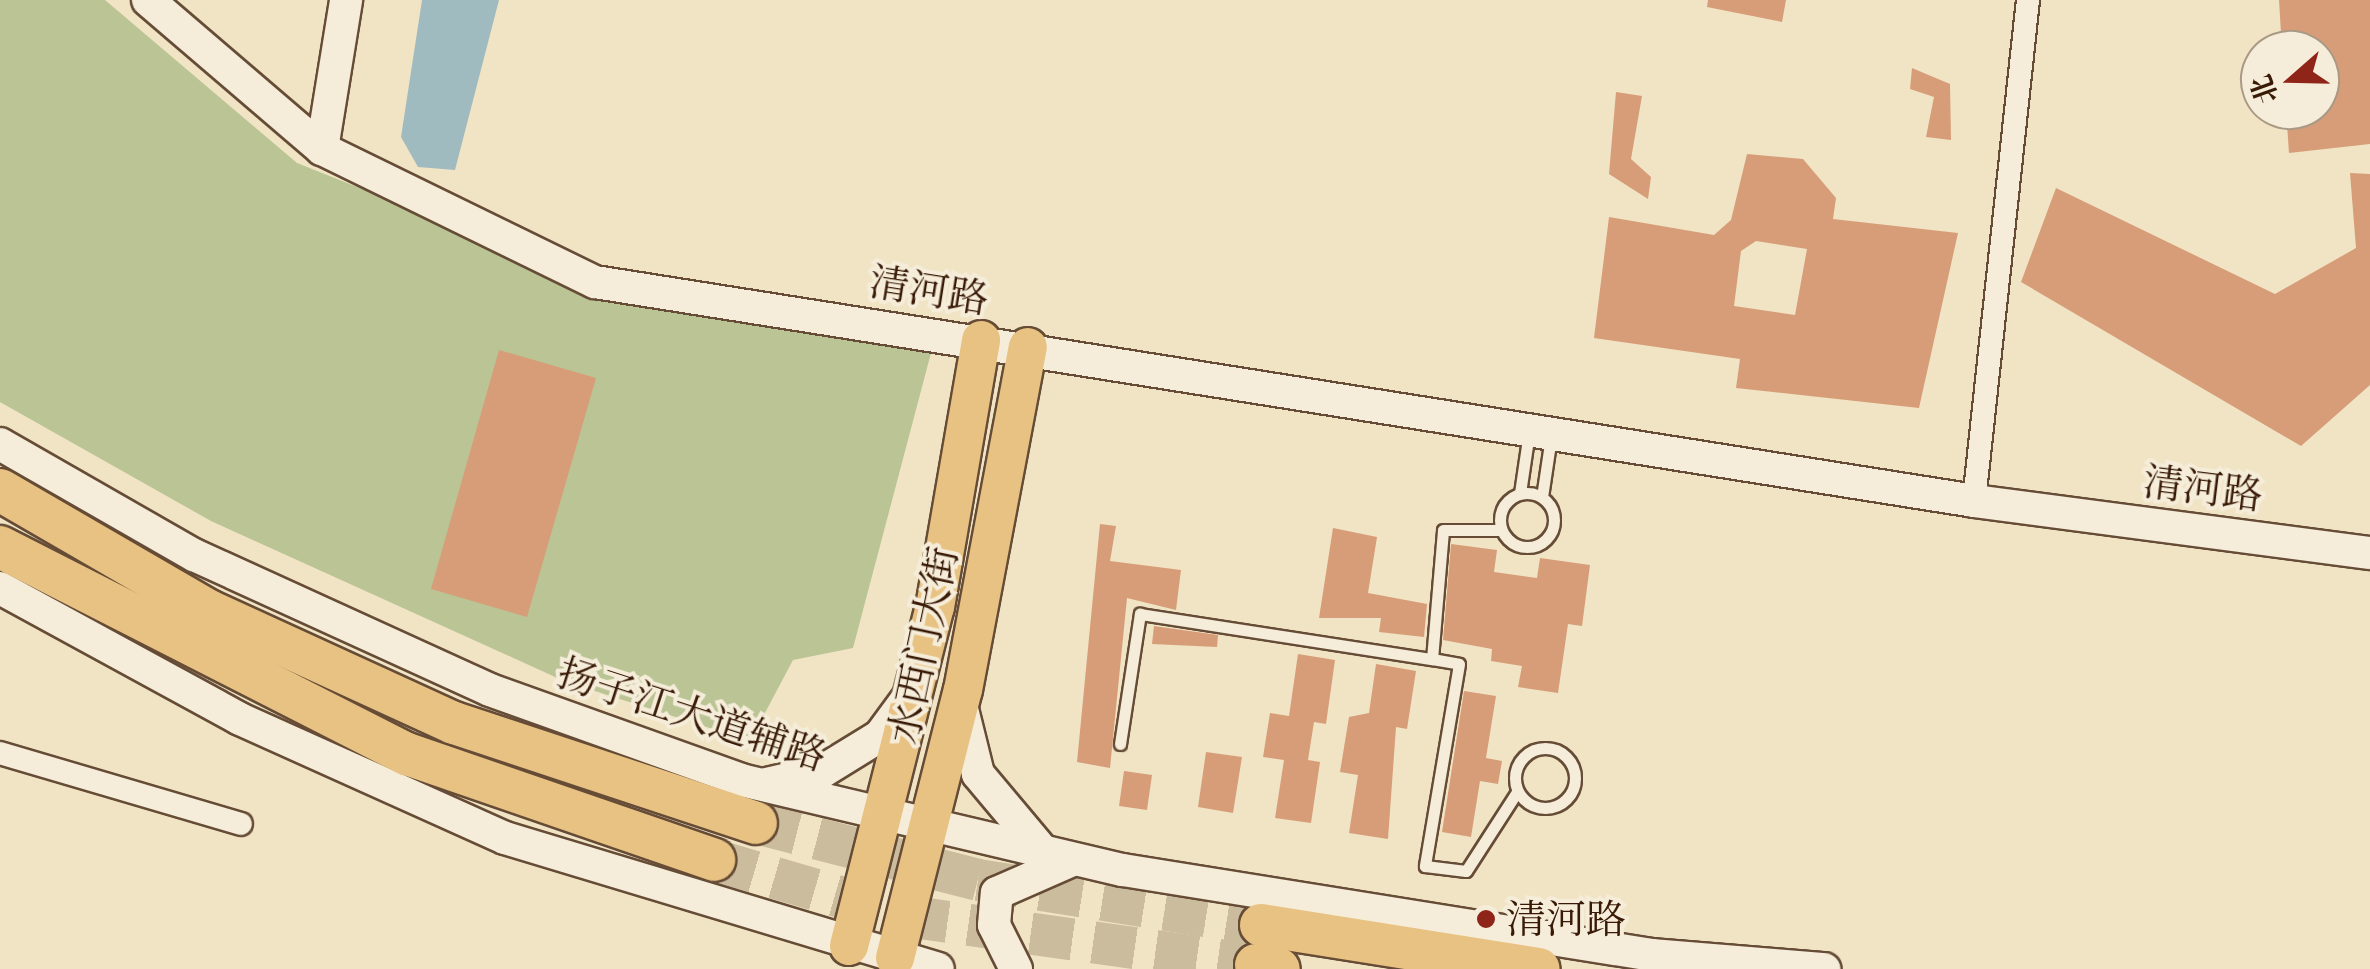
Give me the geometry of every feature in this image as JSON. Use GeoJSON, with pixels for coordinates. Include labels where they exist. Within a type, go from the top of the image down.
{"type":"FeatureCollection","features":[{"type":"Feature","properties":{"kind":"highway"},"geometry":{"type":"LineString","coordinates":[[0,490],[209,611],[471,730],[759,804]]}},
{"type":"Feature","properties":{"kind":"highway"},"geometry":{"type":"LineString","coordinates":[[0,547],[321,713],[425,760],[714,860]]}},
{"type":"Feature","properties":{"kind":"highway"},"geometry":{"type":"LineString","coordinates":[[1265,953],[1539,969]]}},
{"type":"Feature","properties":{"kind":"main road","name":"清河路"},"geometry":{"type":"LineString","coordinates":[[148,0],[322,149],[595,282],[980,340],[1540,434],[1974,501],[2370,553]]}},
{"type":"Feature","properties":{"kind":"main road"},"geometry":{"type":"LineString","coordinates":[[322,149],[346,0]]}},
{"type":"Feature","properties":{"kind":"main road","name":"水西门大街"},"geometry":{"type":"LineString","coordinates":[[849,946],[915,687],[980,340]]}},
{"type":"Feature","properties":{"kind":"main road","name":"水西门大街"},"geometry":{"type":"LineString","coordinates":[[895,958],[960,701],[1028,348]]}},
{"type":"Feature","properties":{"kind":"main road","name":"扬子江大道辅路"},"geometry":{"type":"LineString","coordinates":[[0,444],[194,556],[490,690],[759,804],[882,818],[1059,857],[1463,928],[1824,969]]}},
{"type":"Feature","properties":{"kind":"main road"},"geometry":{"type":"LineString","coordinates":[[194,556],[330,667]]}},
{"type":"Feature","properties":{"kind":"main road"},"geometry":{"type":"LineString","coordinates":[[0,588],[160,676],[505,838],[849,946],[938,969]]}},
{"type":"Feature","properties":{"kind":"main road"},"geometry":{"type":"LineString","coordinates":[[160,676],[321,713]]}},
{"type":"Feature","properties":{"kind":"main road"},"geometry":{"type":"LineString","coordinates":[[759,804],[824,771],[880,736],[915,687]]}},
{"type":"Feature","properties":{"kind":"main road"},"geometry":{"type":"LineString","coordinates":[[960,701],[978,774],[1059,857],[998,893],[994,925],[1016,969]]}},
{"type":"Feature","properties":{"kind":"street"},"geometry":{"type":"LineString","coordinates":[[1974,501],[2028,0]]}},
{"type":"Feature","properties":{"kind":"street"},"geometry":{"type":"LineString","coordinates":[[0,753],[241,824]]}},
{"type":"Feature","properties":{"kind":"lane"},"geometry":{"type":"LineString","coordinates":[[1501,530],[1504,504],[1520,493],[1540,434]]}},
{"type":"Feature","properties":{"kind":"lane"},"geometry":{"type":"LineString","coordinates":[[1432,659],[1443,530],[1501,530],[1522,548],[1548,538],[1553,512],[1542,497],[1540,434]]}},
{"type":"Feature","properties":{"kind":"lane"},"geometry":{"type":"LineString","coordinates":[[1520,493],[1542,497]]}},
{"type":"Feature","properties":{"kind":"lane"},"geometry":{"type":"LineString","coordinates":[[1120,744],[1140,614],[1460,664],[1425,866],[1466,871],[1518,792],[1526,753],[1546,747],[1572,763],[1575,783],[1558,806],[1540,808],[1518,792]]}},
{"type":"Feature","properties":{"kind":"green space"},"geometry":{"type":"Polygon","coordinates":[[[0,0],[105,0],[297,163],[595,282],[936,334],[853,648],[793,660],[750,741],[564,681],[211,521],[0,402],[0,0]]]}},
{"type":"Feature","properties":{"kind":"water"},"geometry":{"type":"Polygon","coordinates":[[[422,0],[499,0],[455,170],[418,167],[401,137],[422,0]]]}},
{"type":"Feature","properties":{"kind":"building"},"geometry":{"type":"Polygon","coordinates":[[[1708,0],[1786,0],[1782,22],[1707,7],[1708,0]]]}},
{"type":"Feature","properties":{"kind":"building"},"geometry":{"type":"Polygon","coordinates":[[[2279,0],[2370,0],[2370,144],[2289,153],[2287,130],[2340,130],[2340,30],[2281,30],[2279,0]]]}},
{"type":"Feature","properties":{"kind":"building"},"geometry":{"type":"Polygon","coordinates":[[[1912,68],[1950,84],[1951,140],[1926,137],[1934,97],[1910,89],[1912,68]]]}},
{"type":"Feature","properties":{"kind":"building"},"geometry":{"type":"Polygon","coordinates":[[[1616,92],[1642,96],[1631,159],[1651,177],[1648,199],[1609,174],[1616,92]]]}},
{"type":"Feature","properties":{"kind":"building"},"geometry":{"type":"Polygon","coordinates":[[[1747,154],[1803,159],[1836,198],[1833,219],[1958,233],[1919,408],[1736,388],[1740,359],[1594,338],[1609,217],[1714,235],[1731,220],[1747,154]],[[1756,241],[1741,251],[1734,306],[1795,315],[1807,249],[1756,241]]]}},
{"type":"Feature","properties":{"kind":"building"},"geometry":{"type":"Polygon","coordinates":[[[2350,173],[2370,174],[2370,385],[2301,446],[2021,282],[2056,188],[2275,294],[2356,248],[2350,173]]]}},
{"type":"Feature","properties":{"kind":"building"},"geometry":{"type":"Polygon","coordinates":[[[499,350],[596,378],[527,617],[431,589],[499,350]]]}},
{"type":"Feature","properties":{"kind":"building"},"geometry":{"type":"Polygon","coordinates":[[[1100,524],[1116,526],[1110,561],[1181,570],[1176,610],[1127,598],[1110,768],[1077,762],[1100,524]]]}},
{"type":"Feature","properties":{"kind":"building"},"geometry":{"type":"Polygon","coordinates":[[[1333,528],[1377,537],[1368,593],[1427,604],[1424,637],[1379,632],[1381,618],[1319,618],[1333,528]]]}},
{"type":"Feature","properties":{"kind":"building"},"geometry":{"type":"Polygon","coordinates":[[[1451,544],[1497,550],[1494,572],[1537,578],[1540,558],[1590,565],[1582,626],[1568,624],[1558,693],[1518,687],[1522,666],[1491,661],[1492,649],[1443,640],[1451,544]]]}},
{"type":"Feature","properties":{"kind":"building"},"geometry":{"type":"Polygon","coordinates":[[[1154,626],[1218,635],[1217,647],[1152,644],[1154,626]]]}},
{"type":"Feature","properties":{"kind":"building"},"geometry":{"type":"Polygon","coordinates":[[[1298,654],[1335,660],[1326,724],[1314,722],[1308,760],[1320,762],[1311,823],[1275,818],[1284,760],[1263,757],[1270,713],[1289,716],[1298,654]]]}},
{"type":"Feature","properties":{"kind":"building"},"geometry":{"type":"Polygon","coordinates":[[[1376,664],[1416,671],[1407,729],[1396,727],[1388,839],[1349,833],[1358,775],[1340,772],[1349,717],[1369,713],[1376,664]]]}},
{"type":"Feature","properties":{"kind":"building"},"geometry":{"type":"Polygon","coordinates":[[[1464,691],[1496,696],[1486,758],[1502,761],[1498,784],[1480,781],[1471,837],[1442,832],[1464,691]]]}},
{"type":"Feature","properties":{"kind":"building"},"geometry":{"type":"Polygon","coordinates":[[[1206,752],[1242,757],[1233,813],[1198,807],[1206,752]]]}},
{"type":"Feature","properties":{"kind":"building"},"geometry":{"type":"Polygon","coordinates":[[[1124,771],[1152,775],[1147,810],[1119,806],[1124,771]]]}},
{"type":"Feature","properties":{"kind":"tunnel"},"geometry":{"type":"LineString","coordinates":[[756,823],[978,880],[1261,925]]}},
{"type":"Feature","properties":{"kind":"tunnel"},"geometry":{"type":"LineString","coordinates":[[714,860],[906,916],[1256,965]]}},
{"type":"Feature","properties":{"kind":"place","name":"清河路"},"geometry":{"type":"Point","coordinates":[1486,919]}}]}
